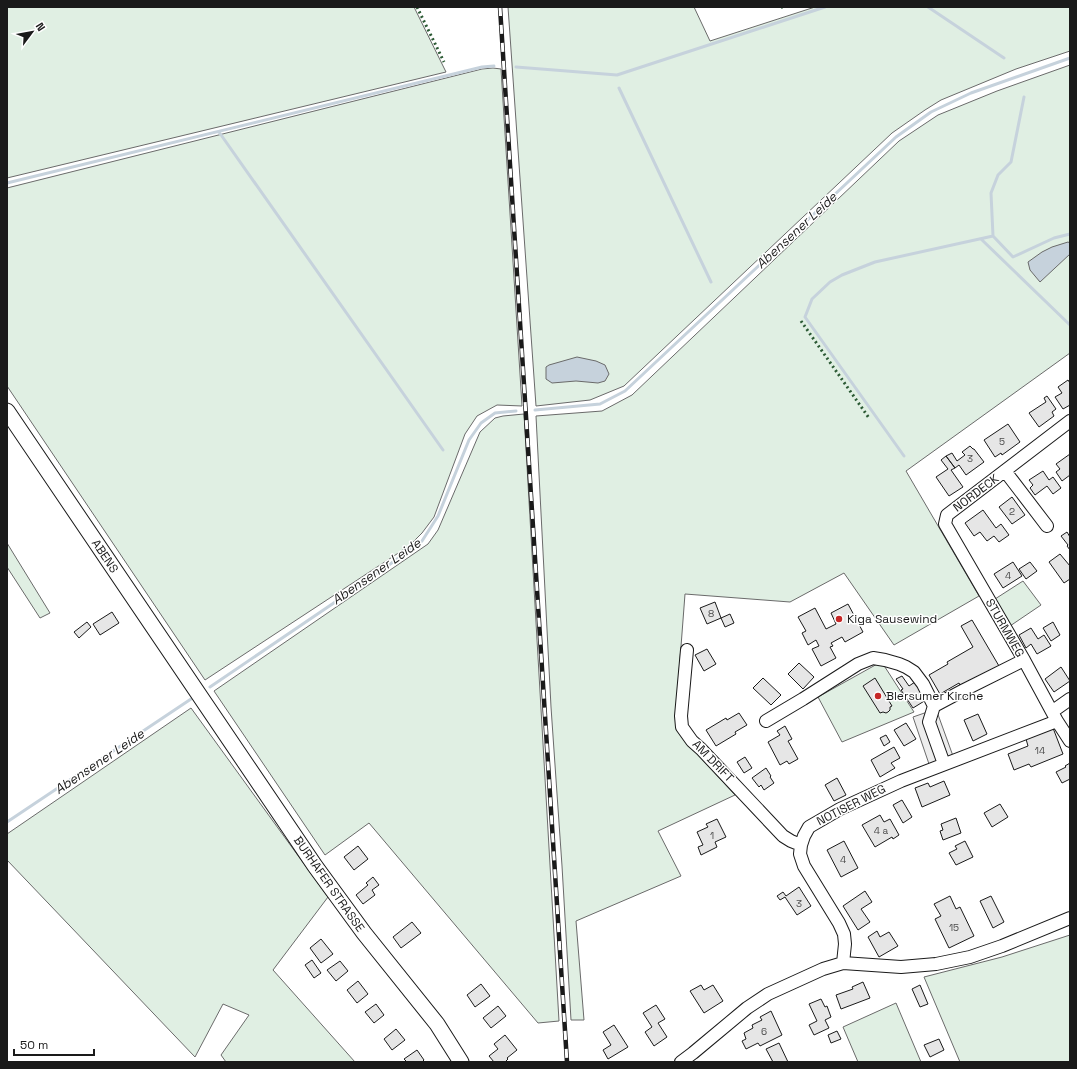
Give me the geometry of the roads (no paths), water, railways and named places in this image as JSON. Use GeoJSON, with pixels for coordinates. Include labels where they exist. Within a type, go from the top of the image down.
{"type":"FeatureCollection","features":[{"type":"Feature","properties":{"kind":"main road","name":"ABENS"},"geometry":{"type":"LineString","coordinates":[[7,411],[203,701]]}},
{"type":"Feature","properties":{"kind":"main road","name":"BURHAFER STRASSE"},"geometry":{"type":"LineString","coordinates":[[203,701],[315,866],[364,933],[436,1024],[461,1062]]}},
{"type":"Feature","properties":{"kind":"street","name":"NORDECK"},"geometry":{"type":"LineString","coordinates":[[947,516],[1070,421]]}},
{"type":"Feature","properties":{"kind":"street","name":"NORDECK"},"geometry":{"type":"LineString","coordinates":[[1005,471],[1047,526]]}},
{"type":"Feature","properties":{"kind":"street","name":"STURMWEG"},"geometry":{"type":"LineString","coordinates":[[947,516],[945,520],[946,529],[1070,741]]}},
{"type":"Feature","properties":{"kind":"street","name":"AM DRIFT"},"geometry":{"type":"LineString","coordinates":[[687,650],[681,716],[682,727],[692,741],[783,836],[801,845]]}},
{"type":"Feature","properties":{"kind":"street"},"geometry":{"type":"LineString","coordinates":[[766,721],[858,664],[873,658],[886,660],[899,664],[914,672],[923,684],[934,706],[929,722],[944,764]]}},
{"type":"Feature","properties":{"kind":"street"},"geometry":{"type":"LineString","coordinates":[[934,706],[1024,660]]}},
{"type":"Feature","properties":{"kind":"street","name":"NOTISER WEG"},"geometry":{"type":"LineString","coordinates":[[801,845],[809,827],[821,819],[876,792],[1055,716],[1070,699]]}},
{"type":"Feature","properties":{"kind":"street"},"geometry":{"type":"LineString","coordinates":[[801,845],[800,854],[804,866],[839,923],[844,934],[845,944],[843,964]]}},
{"type":"Feature","properties":{"kind":"street"},"geometry":{"type":"LineString","coordinates":[[681,1062],[747,1008],[768,994],[823,969],[843,964],[901,967],[936,964],[970,958],[1070,918]]}},
{"type":"Feature","properties":{"kind":"waterway"},"geometry":{"type":"LineString","coordinates":[[516,67],[617,75],[825,7]]}},
{"type":"Feature","properties":{"kind":"waterway"},"geometry":{"type":"LineString","coordinates":[[928,7],[1004,58]]}},
{"type":"Feature","properties":{"kind":"waterway","name":"Abensener Leide"},"geometry":{"type":"LineString","coordinates":[[535,410],[600,404],[625,391],[896,137],[931,112],[971,93],[1070,58]]}},
{"type":"Feature","properties":{"kind":"waterway"},"geometry":{"type":"LineString","coordinates":[[7,183],[482,67],[494,66]]}},
{"type":"Feature","properties":{"kind":"waterway"},"geometry":{"type":"LineString","coordinates":[[619,88],[711,282]]}},
{"type":"Feature","properties":{"kind":"waterway"},"geometry":{"type":"LineString","coordinates":[[1024,97],[1011,162],[998,175],[991,193],[993,236],[1013,257],[1054,238],[1070,234]]}},
{"type":"Feature","properties":{"kind":"waterway"},"geometry":{"type":"LineString","coordinates":[[219,132],[443,450]]}},
{"type":"Feature","properties":{"kind":"waterway"},"geometry":{"type":"LineString","coordinates":[[904,456],[805,317],[812,299],[830,282],[842,275],[875,262],[993,236]]}},
{"type":"Feature","properties":{"kind":"waterway"},"geometry":{"type":"LineString","coordinates":[[981,239],[1070,325]]}},
{"type":"Feature","properties":{"kind":"waterway","name":"Abensener Leide"},"geometry":{"type":"LineString","coordinates":[[210,687],[375,575],[422,541],[438,516],[469,440],[481,423],[495,413],[516,411]]}},
{"type":"Feature","properties":{"kind":"waterway","name":"Abensener Leide"},"geometry":{"type":"LineString","coordinates":[[7,822],[191,699]]}},
{"type":"Feature","properties":{"kind":"railway"},"geometry":{"type":"LineString","coordinates":[[500,7],[567,1062]]}},
{"type":"Feature","properties":{"kind":"place","name":"Kiga Sausewind"},"geometry":{"type":"Point","coordinates":[839,619]}},
{"type":"Feature","properties":{"kind":"place","name":"Blersumer Kirche"},"geometry":{"type":"Point","coordinates":[878,696]}}]}
